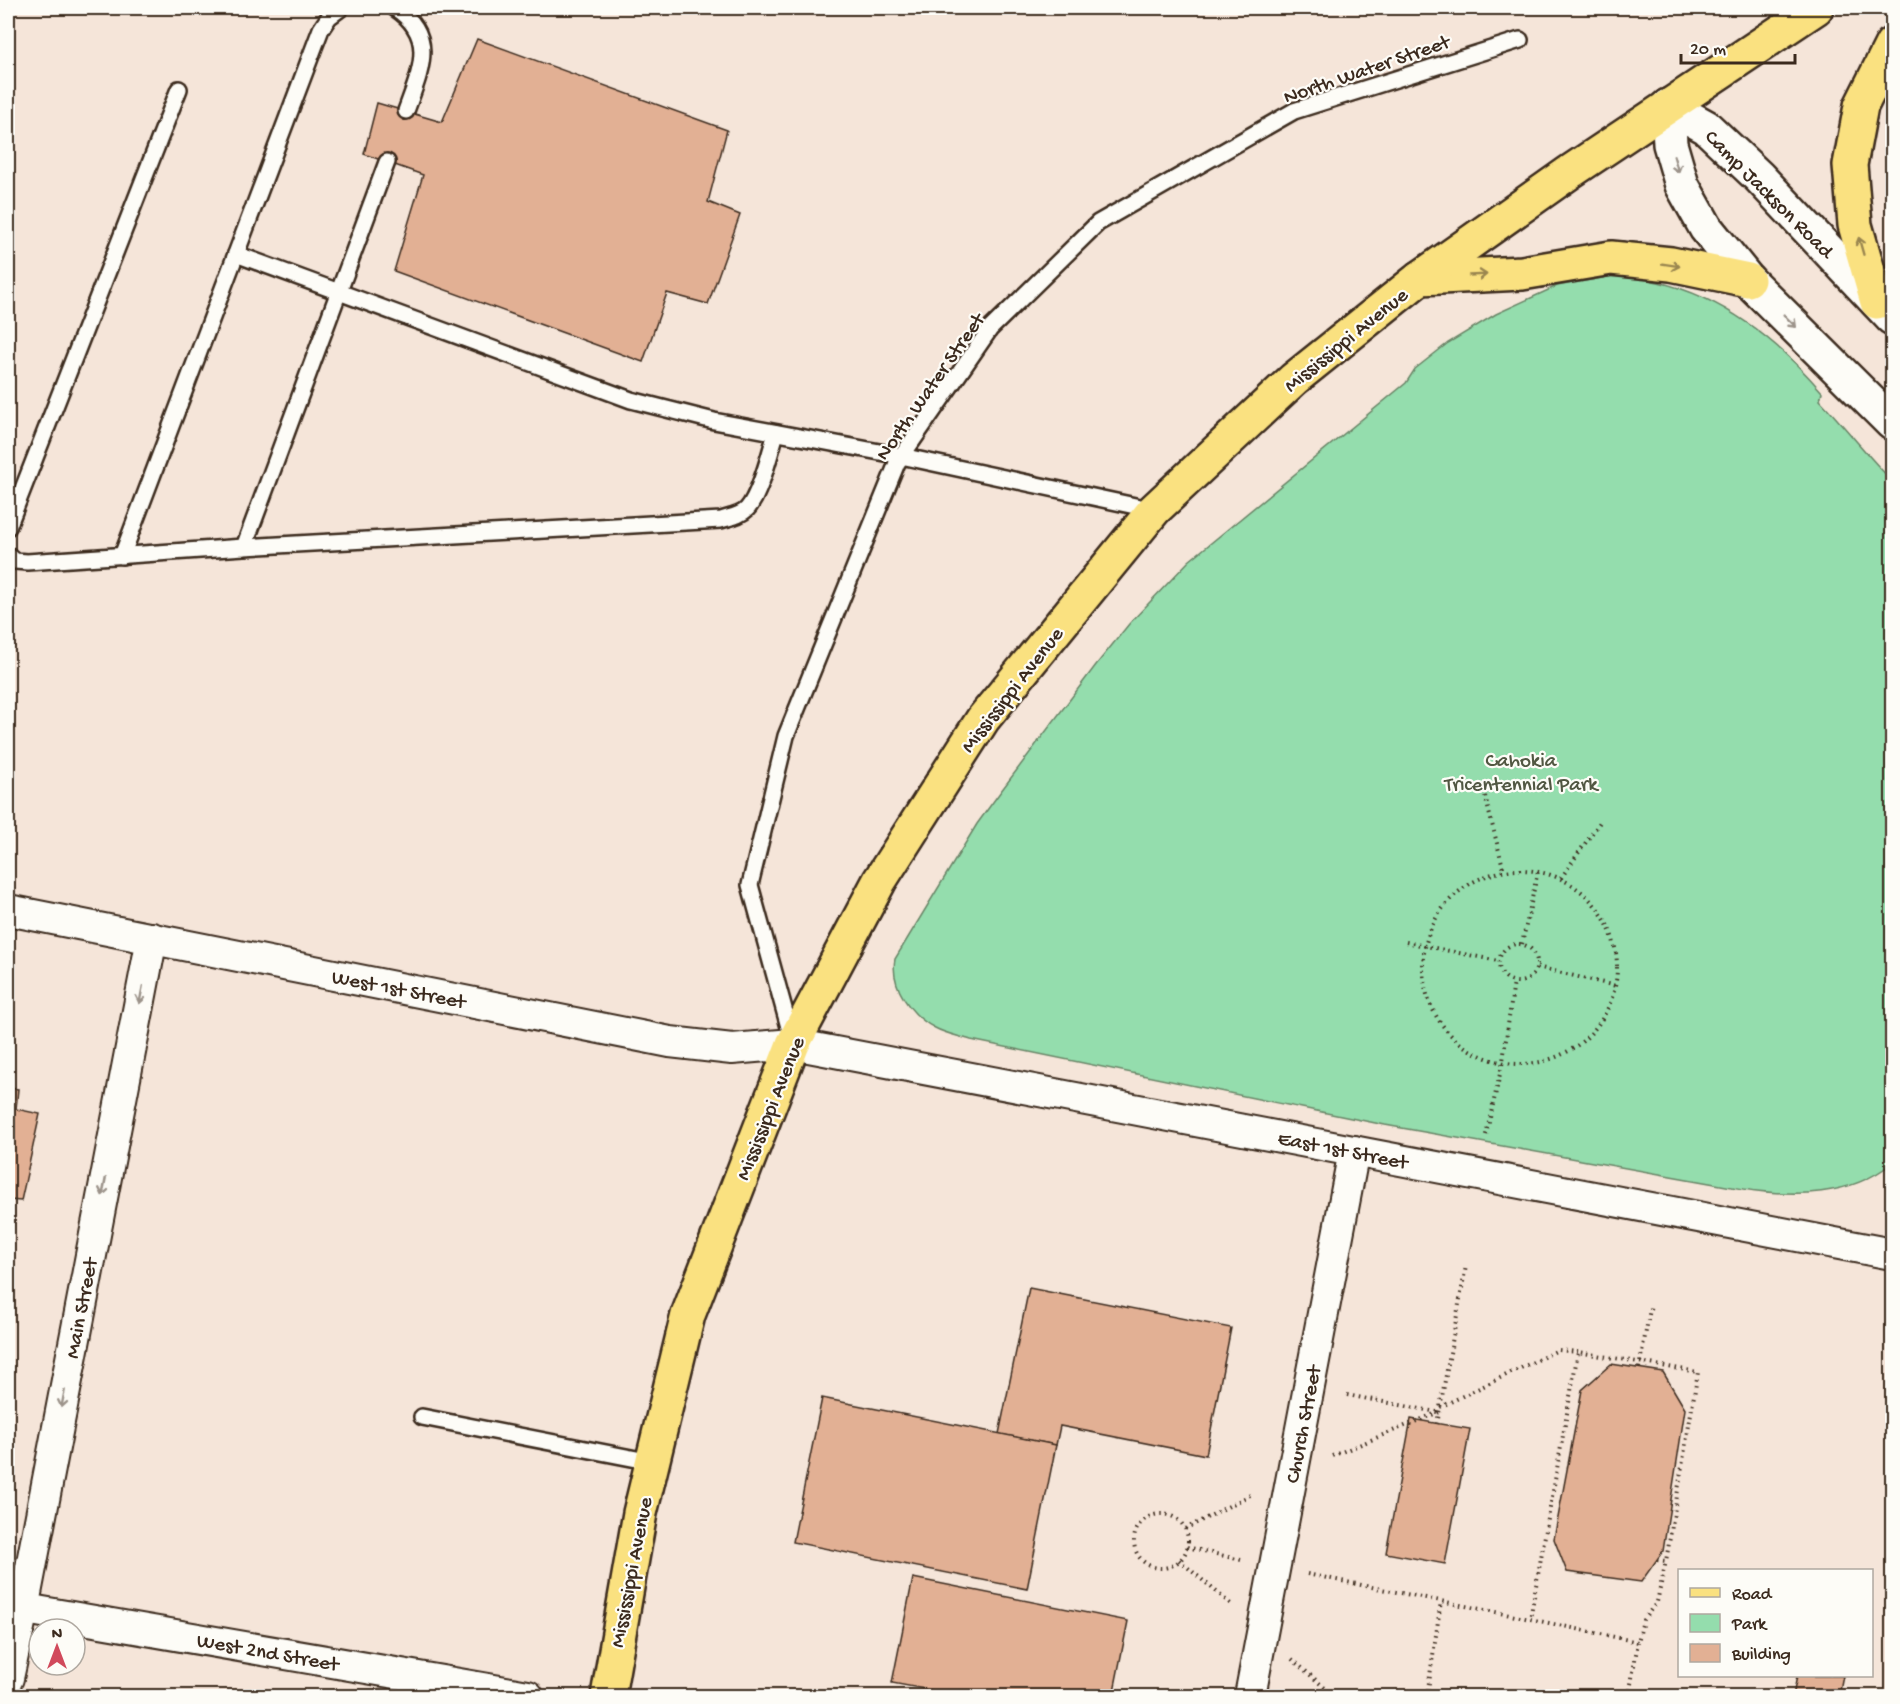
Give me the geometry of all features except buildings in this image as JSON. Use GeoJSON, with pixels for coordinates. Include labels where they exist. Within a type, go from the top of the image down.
{"type":"FeatureCollection","features":[{"type":"Feature","properties":{"kind":"main road","name":"Mississippi Avenue"},"geometry":{"type":"LineString","coordinates":[[608,1696],[640,1513],[688,1315],[793,1044],[880,880],[982,719],[1154,510],[1294,379],[1419,278],[1570,171],[1816,8]]}},
{"type":"Feature","properties":{"kind":"main road"},"geometry":{"type":"LineString","coordinates":[[1885,310],[1855,225],[1851,165],[1861,106],[1893,44]]}},
{"type":"Feature","properties":{"kind":"main road","name":"Camp Jackson Road"},"geometry":{"type":"LineString","coordinates":[[1668,106],[1670,144],[1682,185],[1706,228],[1748,280],[1893,423]]}},
{"type":"Feature","properties":{"kind":"main road","name":"Camp Jackson Road"},"geometry":{"type":"LineString","coordinates":[[1668,106],[1706,127],[1714,134],[1759,177],[1885,310]]}},
{"type":"Feature","properties":{"kind":"main road"},"geometry":{"type":"LineString","coordinates":[[1419,278],[1522,273],[1611,258],[1671,264],[1748,280]]}},
{"type":"Feature","properties":{"kind":"street","name":"West 1st Street"},"geometry":{"type":"LineString","coordinates":[[8,910],[670,1042],[732,1049],[793,1044]]}},
{"type":"Feature","properties":{"kind":"street","name":"Main Street"},"geometry":{"type":"LineString","coordinates":[[8,1677],[15,1607],[152,938]]}},
{"type":"Feature","properties":{"kind":"street","name":"East 1st Street"},"geometry":{"type":"LineString","coordinates":[[793,1044],[1893,1254]]}},
{"type":"Feature","properties":{"kind":"street","name":"Church Street"},"geometry":{"type":"LineString","coordinates":[[1250,1696],[1354,1151]]}},
{"type":"Feature","properties":{"kind":"street","name":"West 2nd Street"},"geometry":{"type":"LineString","coordinates":[[15,1607],[528,1696]]}},
{"type":"Feature","properties":{"kind":"lane"},"geometry":{"type":"LineString","coordinates":[[122,556],[321,29],[329,17],[341,8]]}},
{"type":"Feature","properties":{"kind":"lane"},"geometry":{"type":"LineString","coordinates":[[395,8],[414,24],[423,47],[421,69],[406,111]]}},
{"type":"Feature","properties":{"kind":"lane","name":"North Water Street"},"geometry":{"type":"LineString","coordinates":[[793,1044],[750,885],[786,736],[897,463],[990,329],[1098,223],[1294,111],[1520,40]]}},
{"type":"Feature","properties":{"kind":"lane"},"geometry":{"type":"LineString","coordinates":[[8,527],[179,89]]}},
{"type":"Feature","properties":{"kind":"lane"},"geometry":{"type":"LineString","coordinates":[[244,547],[387,162]]}},
{"type":"Feature","properties":{"kind":"lane"},"geometry":{"type":"LineString","coordinates":[[236,254],[631,400],[714,421],[901,456],[1154,510]]}},
{"type":"Feature","properties":{"kind":"lane"},"geometry":{"type":"LineString","coordinates":[[8,555],[15,561],[27,562],[244,547],[721,520],[747,510],[755,496],[776,433]]}},
{"type":"Feature","properties":{"kind":"lane"},"geometry":{"type":"LineString","coordinates":[[422,1417],[652,1462]]}},
{"type":"Feature","properties":{"kind":"path"},"geometry":{"type":"LineString","coordinates":[[1485,796],[1504,871]]}},
{"type":"Feature","properties":{"kind":"path"},"geometry":{"type":"LineString","coordinates":[[1561,878],[1600,822]]}},
{"type":"Feature","properties":{"kind":"path"},"geometry":{"type":"LineString","coordinates":[[1504,871],[1538,871],[1561,878],[1588,897],[1607,923],[1617,953],[1616,986],[1605,1014],[1587,1039],[1561,1056],[1531,1064],[1503,1061],[1472,1052],[1448,1033],[1431,1008],[1422,978],[1427,947],[1434,920],[1452,897],[1476,880],[1504,871]]}},
{"type":"Feature","properties":{"kind":"path"},"geometry":{"type":"LineString","coordinates":[[1522,944],[1538,871]]}},
{"type":"Feature","properties":{"kind":"path"},"geometry":{"type":"LineString","coordinates":[[1406,942],[1498,961]]}},
{"type":"Feature","properties":{"kind":"path"},"geometry":{"type":"LineString","coordinates":[[1515,944],[1522,944],[1528,946],[1536,955],[1537,967],[1531,977],[1514,982],[1504,977],[1498,961],[1504,949],[1515,944]]}},
{"type":"Feature","properties":{"kind":"path"},"geometry":{"type":"LineString","coordinates":[[1537,967],[1616,986]]}},
{"type":"Feature","properties":{"kind":"path"},"geometry":{"type":"LineString","coordinates":[[1486,1135],[1503,1061],[1514,982]]}},
{"type":"Feature","properties":{"kind":"path"},"geometry":{"type":"LineString","coordinates":[[1437,1424],[1466,1266]]}},
{"type":"Feature","properties":{"kind":"path"},"geometry":{"type":"LineString","coordinates":[[1639,1368],[1651,1304]]}},
{"type":"Feature","properties":{"kind":"path"},"geometry":{"type":"LineString","coordinates":[[1185,1529],[1293,1472],[1440,1410],[1558,1350],[1698,1372],[1666,1561],[1657,1602],[1643,1620],[1629,1696]]}},
{"type":"Feature","properties":{"kind":"path"},"geometry":{"type":"LineString","coordinates":[[1530,1619],[1578,1352]]}},
{"type":"Feature","properties":{"kind":"path"},"geometry":{"type":"LineString","coordinates":[[1347,1395],[1440,1410]]}},
{"type":"Feature","properties":{"kind":"path"},"geometry":{"type":"LineString","coordinates":[[1164,1514],[1173,1516],[1185,1529],[1187,1548],[1179,1560],[1164,1568],[1154,1567],[1139,1557],[1135,1549],[1135,1532],[1147,1518],[1164,1514]]}},
{"type":"Feature","properties":{"kind":"path"},"geometry":{"type":"LineString","coordinates":[[1187,1548],[1638,1642]]}},
{"type":"Feature","properties":{"kind":"path"},"geometry":{"type":"LineString","coordinates":[[1179,1560],[1334,1696]]}},
{"type":"Feature","properties":{"kind":"path"},"geometry":{"type":"LineString","coordinates":[[1657,1560],[1666,1561]]}},
{"type":"Feature","properties":{"kind":"path"},"geometry":{"type":"LineString","coordinates":[[1427,1696],[1441,1601]]}},
{"type":"Feature","properties":{"kind":"green space","name":"Cahokia Tricentennial Park"},"geometry":{"type":"Polygon","coordinates":[[[1613,276],[1644,279],[1674,286],[1729,311],[1754,328],[1778,347],[1822,392],[1820,400],[1892,481],[1892,1163],[1858,1183],[1821,1192],[1782,1193],[1743,1189],[1385,1125],[971,1040],[939,1030],[918,1016],[899,990],[894,969],[895,959],[977,824],[1129,624],[1189,561],[1406,383],[1415,369],[1448,343],[1496,314],[1557,286],[1613,276]]]}}]}
